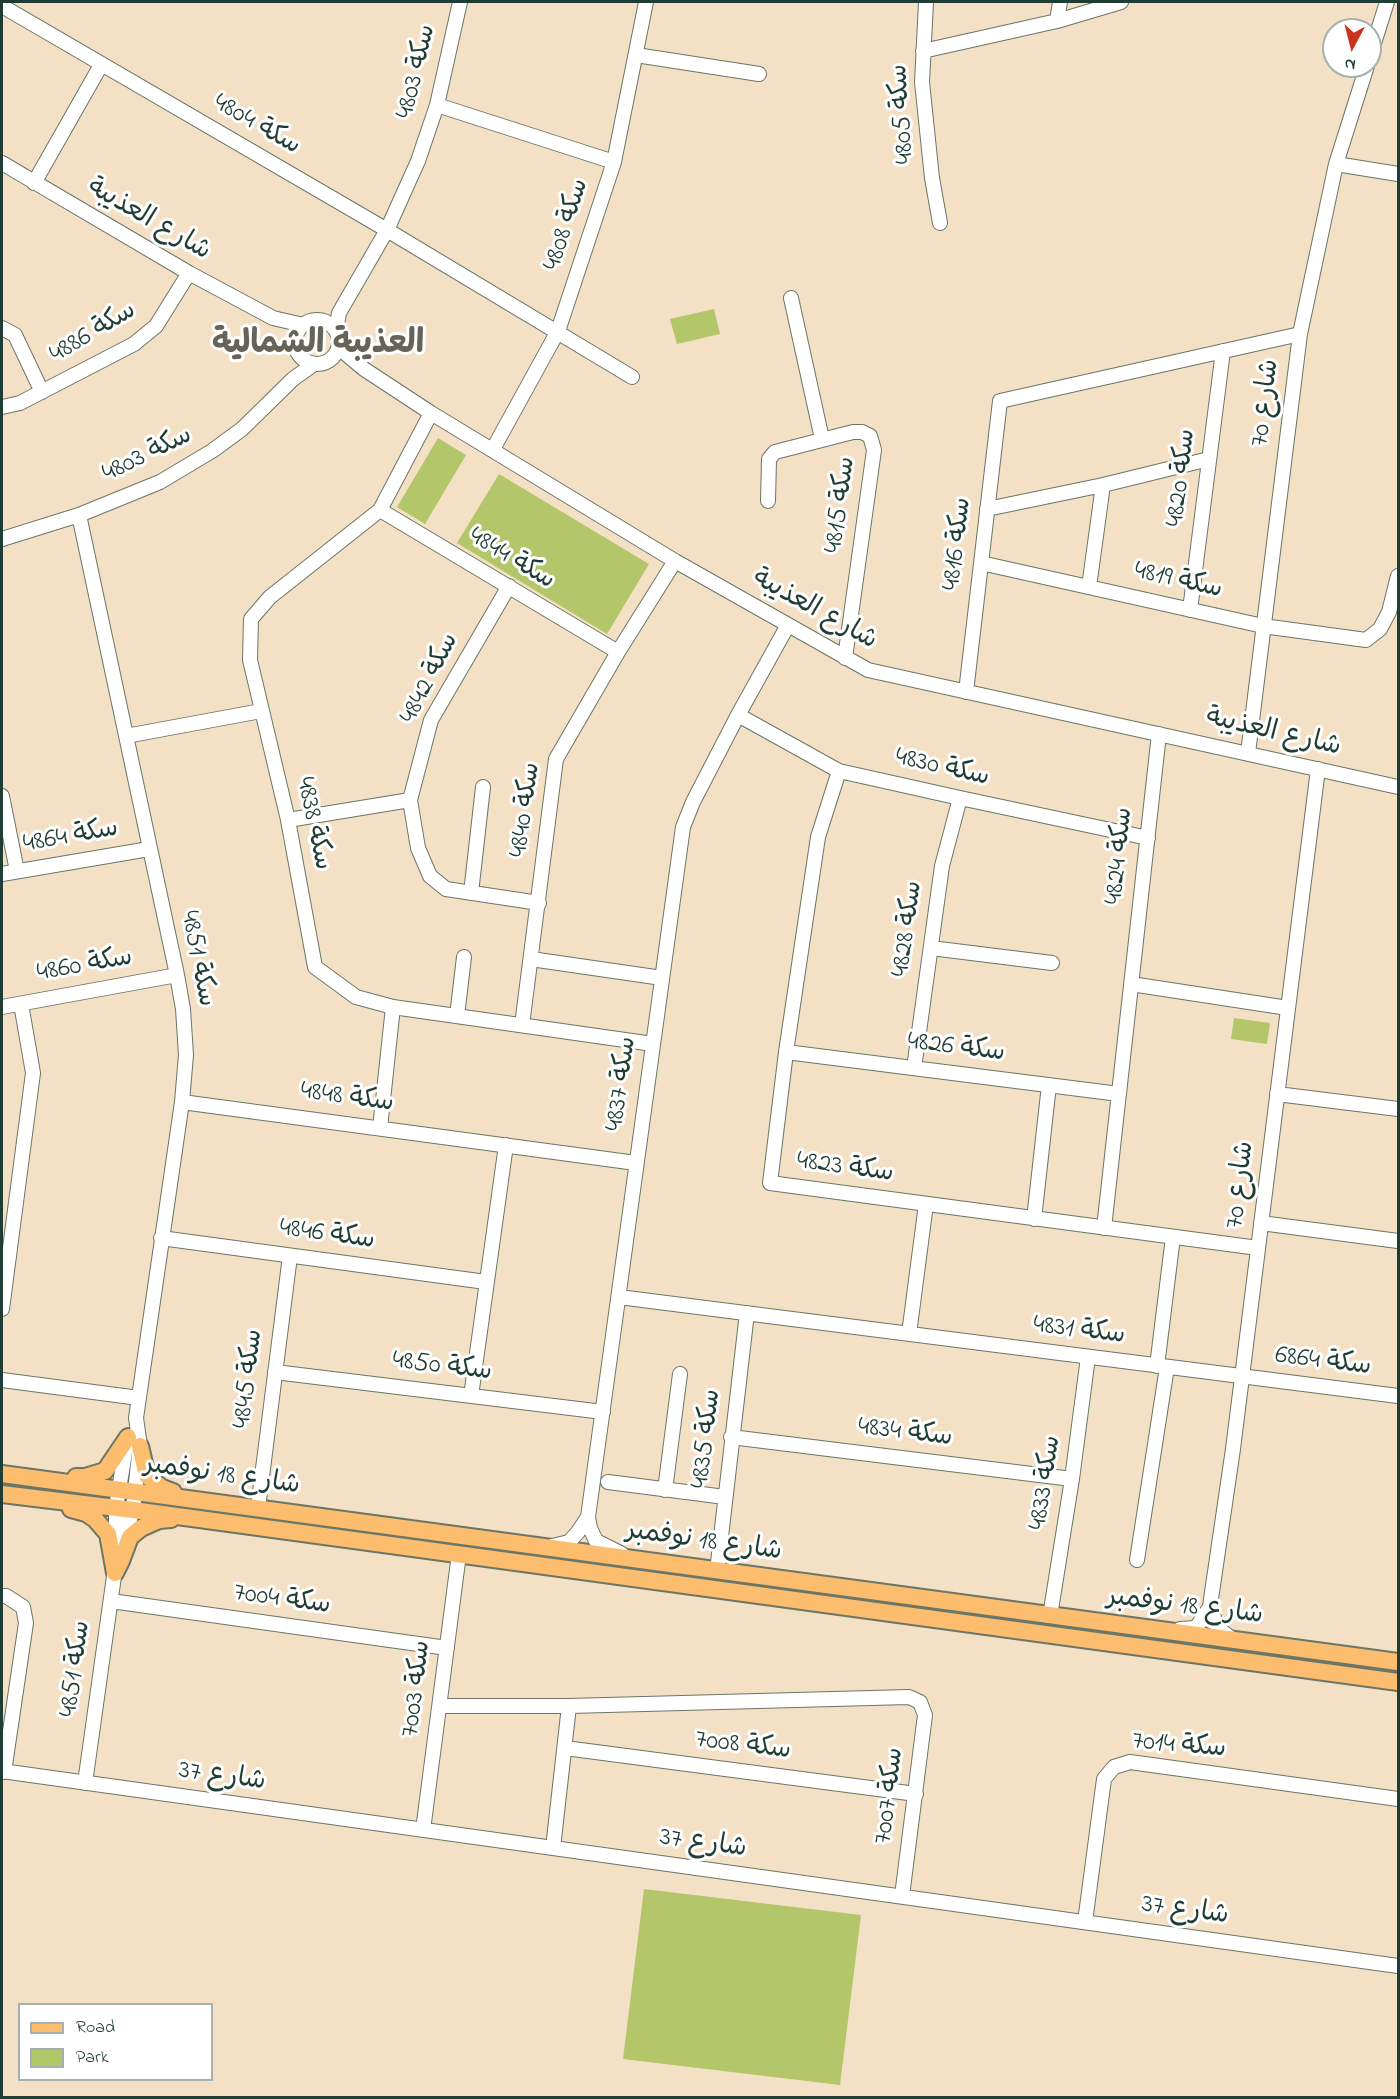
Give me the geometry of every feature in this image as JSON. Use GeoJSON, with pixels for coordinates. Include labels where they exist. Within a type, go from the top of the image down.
{"type":"FeatureCollection","features":[{"type":"Feature","properties":{"kind":"main road"},"geometry":{"type":"LineString","coordinates":[[32,1477],[85,1477],[105,1471],[134,1441],[147,1476],[153,1481],[171,1492],[212,1501]]}},
{"type":"Feature","properties":{"kind":"main road","name":"شارع 18 نوفمبر"},"geometry":{"type":"LineString","coordinates":[[2,1474],[1398,1662]]}},
{"type":"Feature","properties":{"kind":"main road","name":"شارع 18 نوفمبر"},"geometry":{"type":"LineString","coordinates":[[2,1494],[1398,1682]]}},
{"type":"Feature","properties":{"kind":"main road"},"geometry":{"type":"LineString","coordinates":[[34,1498],[86,1513],[100,1523],[108,1534],[115,1568]]}},
{"type":"Feature","properties":{"kind":"main road"},"geometry":{"type":"LineString","coordinates":[[115,1568],[121,1561],[130,1537],[136,1532],[159,1520],[186,1517]]}},
{"type":"Feature","properties":{"kind":"street","name":"سكة 4803"},"geometry":{"type":"LineString","coordinates":[[331,326],[387,230],[418,161],[437,105],[460,2]]}},
{"type":"Feature","properties":{"kind":"street","name":"سكة 4808"},"geometry":{"type":"LineString","coordinates":[[493,449],[558,331],[614,162],[646,2]]}},
{"type":"Feature","properties":{"kind":"street","name":"سكة 4805"},"geometry":{"type":"LineString","coordinates":[[926,2],[922,82],[932,178],[940,223]]}},
{"type":"Feature","properties":{"kind":"street"},"geometry":{"type":"LineString","coordinates":[[1057,21],[1060,2]]}},
{"type":"Feature","properties":{"kind":"street"},"geometry":{"type":"LineString","coordinates":[[923,51],[1057,21],[1121,2]]}},
{"type":"Feature","properties":{"kind":"street"},"geometry":{"type":"LineString","coordinates":[[1382,18],[1387,2]]}},
{"type":"Feature","properties":{"kind":"street","name":"سكة 4804"},"geometry":{"type":"LineString","coordinates":[[2,6],[387,230],[632,377]]}},
{"type":"Feature","properties":{"kind":"street"},"geometry":{"type":"LineString","coordinates":[[636,55],[759,74]]}},
{"type":"Feature","properties":{"kind":"street"},"geometry":{"type":"LineString","coordinates":[[34,183],[101,65]]}},
{"type":"Feature","properties":{"kind":"street","name":"شارع 70"},"geometry":{"type":"LineString","coordinates":[[1248,753],[1300,334],[1336,164],[1363,78]]}},
{"type":"Feature","properties":{"kind":"street"},"geometry":{"type":"LineString","coordinates":[[437,105],[614,162]]}},
{"type":"Feature","properties":{"kind":"street","name":"شارع العذيبة"},"geometry":{"type":"LineString","coordinates":[[2,163],[189,273],[273,318],[303,325]]}},
{"type":"Feature","properties":{"kind":"street"},"geometry":{"type":"LineString","coordinates":[[1336,164],[1398,174]]}},
{"type":"Feature","properties":{"kind":"street","name":"سكة 4886"},"geometry":{"type":"LineString","coordinates":[[2,407],[20,403],[134,344],[156,326],[189,273]]}},
{"type":"Feature","properties":{"kind":"street"},"geometry":{"type":"LineString","coordinates":[[790,298],[822,439]]}},
{"type":"Feature","properties":{"kind":"street","name":"شارع العذيبة"},"geometry":{"type":"LineString","coordinates":[[273,318],[297,350]]}},
{"type":"Feature","properties":{"kind":"street"},"geometry":{"type":"LineString","coordinates":[[314,320],[331,326],[339,336],[339,348],[329,362],[314,364],[297,350],[297,334],[303,325],[314,320]]}},
{"type":"Feature","properties":{"kind":"street"},"geometry":{"type":"LineString","coordinates":[[2,328],[15,335],[42,392]]}},
{"type":"Feature","properties":{"kind":"street"},"geometry":{"type":"LineString","coordinates":[[1224,351],[1300,334]]}},
{"type":"Feature","properties":{"kind":"street","name":"شارع العذيبة"},"geometry":{"type":"LineString","coordinates":[[339,348],[364,369],[431,413],[675,561],[868,670],[1398,787]]}},
{"type":"Feature","properties":{"kind":"street","name":"سكة 4803"},"geometry":{"type":"LineString","coordinates":[[293,379],[297,350]]}},
{"type":"Feature","properties":{"kind":"street","name":"سكة 4816"},"geometry":{"type":"LineString","coordinates":[[966,692],[1000,401],[1224,351]]}},
{"type":"Feature","properties":{"kind":"street","name":"سكة 4820"},"geometry":{"type":"LineString","coordinates":[[1190,610],[1224,351]]}},
{"type":"Feature","properties":{"kind":"street","name":"شارع العذيبة"},"geometry":{"type":"LineString","coordinates":[[329,362],[364,369]]}},
{"type":"Feature","properties":{"kind":"street","name":"سكة 4803"},"geometry":{"type":"LineString","coordinates":[[2,539],[79,515],[160,483],[212,451],[242,429],[293,379],[314,364]]}},
{"type":"Feature","properties":{"kind":"street","name":"سكة 4838"},"geometry":{"type":"LineString","coordinates":[[431,413],[380,510],[270,597],[251,619],[250,660],[288,820],[315,968],[356,997],[393,1007],[653,1044]]}},
{"type":"Feature","properties":{"kind":"street","name":"سكة 4815"},"geometry":{"type":"LineString","coordinates":[[768,501],[769,459],[775,452],[853,432],[862,432],[870,436],[874,450],[845,658]]}},
{"type":"Feature","properties":{"kind":"street"},"geometry":{"type":"LineString","coordinates":[[987,510],[1209,459]]}},
{"type":"Feature","properties":{"kind":"street"},"geometry":{"type":"LineString","coordinates":[[1089,587],[1103,485]]}},
{"type":"Feature","properties":{"kind":"street","name":"سكة 4844"},"geometry":{"type":"LineString","coordinates":[[380,510],[618,652]]}},
{"type":"Feature","properties":{"kind":"street","name":"سكة 4851"},"geometry":{"type":"LineString","coordinates":[[79,515],[177,975],[183,1009],[186,1055],[182,1102],[85,1783]]}},
{"type":"Feature","properties":{"kind":"street","name":"سكة 4840"},"geometry":{"type":"LineString","coordinates":[[522,1025],[556,759],[618,652],[675,561]]}},
{"type":"Feature","properties":{"kind":"street","name":"سكة 4819"},"geometry":{"type":"LineString","coordinates":[[981,563],[1263,626],[1366,640],[1380,629],[1389,612],[1398,576]]}},
{"type":"Feature","properties":{"kind":"street","name":"سكة 4842"},"geometry":{"type":"LineString","coordinates":[[509,586],[431,720],[410,800],[418,848],[430,876],[446,889],[539,903]]}},
{"type":"Feature","properties":{"kind":"street","name":"سكة 4837"},"geometry":{"type":"LineString","coordinates":[[544,1548],[569,1542],[578,1533],[588,1516],[683,827],[693,802],[738,715],[788,625]]}},
{"type":"Feature","properties":{"kind":"street"},"geometry":{"type":"LineString","coordinates":[[126,736],[261,711]]}},
{"type":"Feature","properties":{"kind":"street","name":"سكة 4830"},"geometry":{"type":"LineString","coordinates":[[738,715],[840,771],[1148,838]]}},
{"type":"Feature","properties":{"kind":"street","name":"سكة 4824"},"geometry":{"type":"LineString","coordinates":[[1104,1228],[1159,734]]}},
{"type":"Feature","properties":{"kind":"street","name":"شارع 70"},"geometry":{"type":"LineString","coordinates":[[1163,1630],[1196,1628],[1210,1606],[1224,1521],[1318,769]]}},
{"type":"Feature","properties":{"kind":"street","name":"سكة 4823"},"geometry":{"type":"LineString","coordinates":[[840,771],[818,837],[786,1052],[770,1184],[1258,1248]]}},
{"type":"Feature","properties":{"kind":"street"},"geometry":{"type":"LineString","coordinates":[[471,893],[483,787]]}},
{"type":"Feature","properties":{"kind":"street"},"geometry":{"type":"LineString","coordinates":[[2,796],[17,871]]}},
{"type":"Feature","properties":{"kind":"street","name":"سكة 4828"},"geometry":{"type":"LineString","coordinates":[[914,1068],[942,866],[960,798]]}},
{"type":"Feature","properties":{"kind":"street"},"geometry":{"type":"LineString","coordinates":[[288,820],[410,800]]}},
{"type":"Feature","properties":{"kind":"street","name":"سكة 4864"},"geometry":{"type":"LineString","coordinates":[[2,874],[149,849]]}},
{"type":"Feature","properties":{"kind":"street"},"geometry":{"type":"LineString","coordinates":[[931,948],[1052,963]]}},
{"type":"Feature","properties":{"kind":"street"},"geometry":{"type":"LineString","coordinates":[[457,1016],[464,957]]}},
{"type":"Feature","properties":{"kind":"street"},"geometry":{"type":"LineString","coordinates":[[531,959],[662,978]]}},
{"type":"Feature","properties":{"kind":"street","name":"سكة 4860"},"geometry":{"type":"LineString","coordinates":[[2,1007],[177,975]]}},
{"type":"Feature","properties":{"kind":"street"},"geometry":{"type":"LineString","coordinates":[[1131,984],[1288,1008]]}},
{"type":"Feature","properties":{"kind":"street"},"geometry":{"type":"LineString","coordinates":[[2,1309],[5,1258],[33,1073],[21,1004]]}},
{"type":"Feature","properties":{"kind":"street"},"geometry":{"type":"LineString","coordinates":[[380,1128],[393,1007]]}},
{"type":"Feature","properties":{"kind":"street","name":"سكة 4826"},"geometry":{"type":"LineString","coordinates":[[786,1052],[1119,1094]]}},
{"type":"Feature","properties":{"kind":"street"},"geometry":{"type":"LineString","coordinates":[[1034,1219],[1049,1085]]}},
{"type":"Feature","properties":{"kind":"street"},"geometry":{"type":"LineString","coordinates":[[1277,1094],[1398,1109]]}},
{"type":"Feature","properties":{"kind":"street","name":"سكة 4848"},"geometry":{"type":"LineString","coordinates":[[182,1102],[636,1162]]}},
{"type":"Feature","properties":{"kind":"street"},"geometry":{"type":"LineString","coordinates":[[471,1396],[506,1145]]}},
{"type":"Feature","properties":{"kind":"street"},"geometry":{"type":"LineString","coordinates":[[909,1334],[926,1204]]}},
{"type":"Feature","properties":{"kind":"street"},"geometry":{"type":"LineString","coordinates":[[1261,1223],[1398,1241]]}},
{"type":"Feature","properties":{"kind":"street"},"geometry":{"type":"LineString","coordinates":[[1137,1560],[1162,1367],[1173,1237]]}},
{"type":"Feature","properties":{"kind":"street","name":"سكة 4846"},"geometry":{"type":"LineString","coordinates":[[161,1238],[486,1282]]}},
{"type":"Feature","properties":{"kind":"street","name":"سكة 4845"},"geometry":{"type":"LineString","coordinates":[[258,1508],[290,1256]]}},
{"type":"Feature","properties":{"kind":"street","name":"سكة 4831"},"geometry":{"type":"LineString","coordinates":[[619,1297],[1242,1377]]}},
{"type":"Feature","properties":{"kind":"street","name":"سكة 4835"},"geometry":{"type":"LineString","coordinates":[[717,1571],[747,1313]]}},
{"type":"Feature","properties":{"kind":"street","name":"سكة 4833"},"geometry":{"type":"LineString","coordinates":[[1050,1616],[1072,1479],[1088,1357]]}},
{"type":"Feature","properties":{"kind":"street","name":"سكة 4850"},"geometry":{"type":"LineString","coordinates":[[274,1372],[603,1412]]}},
{"type":"Feature","properties":{"kind":"street"},"geometry":{"type":"LineString","coordinates":[[665,1490],[680,1374]]}},
{"type":"Feature","properties":{"kind":"street","name":"سكة 6864"},"geometry":{"type":"LineString","coordinates":[[1242,1377],[1398,1396]]}},
{"type":"Feature","properties":{"kind":"street"},"geometry":{"type":"LineString","coordinates":[[2,1380],[139,1398]]}},
{"type":"Feature","properties":{"kind":"street","name":"سكة 4834"},"geometry":{"type":"LineString","coordinates":[[731,1437],[1072,1479]]}},
{"type":"Feature","properties":{"kind":"street"},"geometry":{"type":"LineString","coordinates":[[608,1482],[725,1497]]}},
{"type":"Feature","properties":{"kind":"street"},"geometry":{"type":"LineString","coordinates":[[588,1516],[596,1541],[611,1550],[635,1559]]}},
{"type":"Feature","properties":{"kind":"street","name":"سكة 7003"},"geometry":{"type":"LineString","coordinates":[[423,1830],[459,1554]]}},
{"type":"Feature","properties":{"kind":"street"},"geometry":{"type":"LineString","coordinates":[[2,1596],[6,1596],[23,1607],[26,1623],[3,1771]]}},
{"type":"Feature","properties":{"kind":"street","name":"سكة 7004"},"geometry":{"type":"LineString","coordinates":[[111,1601],[447,1648]]}},
{"type":"Feature","properties":{"kind":"street"},"geometry":{"type":"LineString","coordinates":[[1210,1606],[1218,1628],[1233,1640]]}},
{"type":"Feature","properties":{"kind":"street","name":"سكة 7008"},"geometry":{"type":"LineString","coordinates":[[440,1706],[569,1706],[909,1697],[920,1702]]}},
{"type":"Feature","properties":{"kind":"street","name":"سكة 7007"},"geometry":{"type":"LineString","coordinates":[[902,1896],[925,1714],[920,1702]]}},
{"type":"Feature","properties":{"kind":"street"},"geometry":{"type":"LineString","coordinates":[[553,1848],[569,1706]]}},
{"type":"Feature","properties":{"kind":"street","name":"سكة 7008"},"geometry":{"type":"LineString","coordinates":[[565,1748],[916,1794]]}},
{"type":"Feature","properties":{"kind":"street","name":"سكة 7014"},"geometry":{"type":"LineString","coordinates":[[1086,1922],[1104,1779],[1114,1767],[1130,1762],[1398,1799]]}},
{"type":"Feature","properties":{"kind":"street","name":"شارع 37"},"geometry":{"type":"LineString","coordinates":[[3,1771],[1398,1966]]}},
{"type":"Feature","properties":{"kind":"green space"},"geometry":{"type":"Polygon","coordinates":[[[714,309],[720,334],[677,344],[670,319],[714,309]]]}},
{"type":"Feature","properties":{"kind":"green space"},"geometry":{"type":"Polygon","coordinates":[[[438,438],[466,455],[425,524],[397,507],[438,438]]]}},
{"type":"Feature","properties":{"kind":"green space"},"geometry":{"type":"Polygon","coordinates":[[[499,474],[649,564],[607,634],[457,543],[499,474]]]}},
{"type":"Feature","properties":{"kind":"green space"},"geometry":{"type":"Polygon","coordinates":[[[1234,1018],[1270,1023],[1267,1044],[1231,1039],[1234,1018]]]}},
{"type":"Feature","properties":{"kind":"green space"},"geometry":{"type":"Polygon","coordinates":[[[644,1889],[861,1915],[840,2085],[623,2059],[644,1889]]]}},
{"type":"Feature","properties":{"kind":"district","name":"العذيبة الشمالية"},"geometry":{"type":"Point","coordinates":[318,347]}}]}
